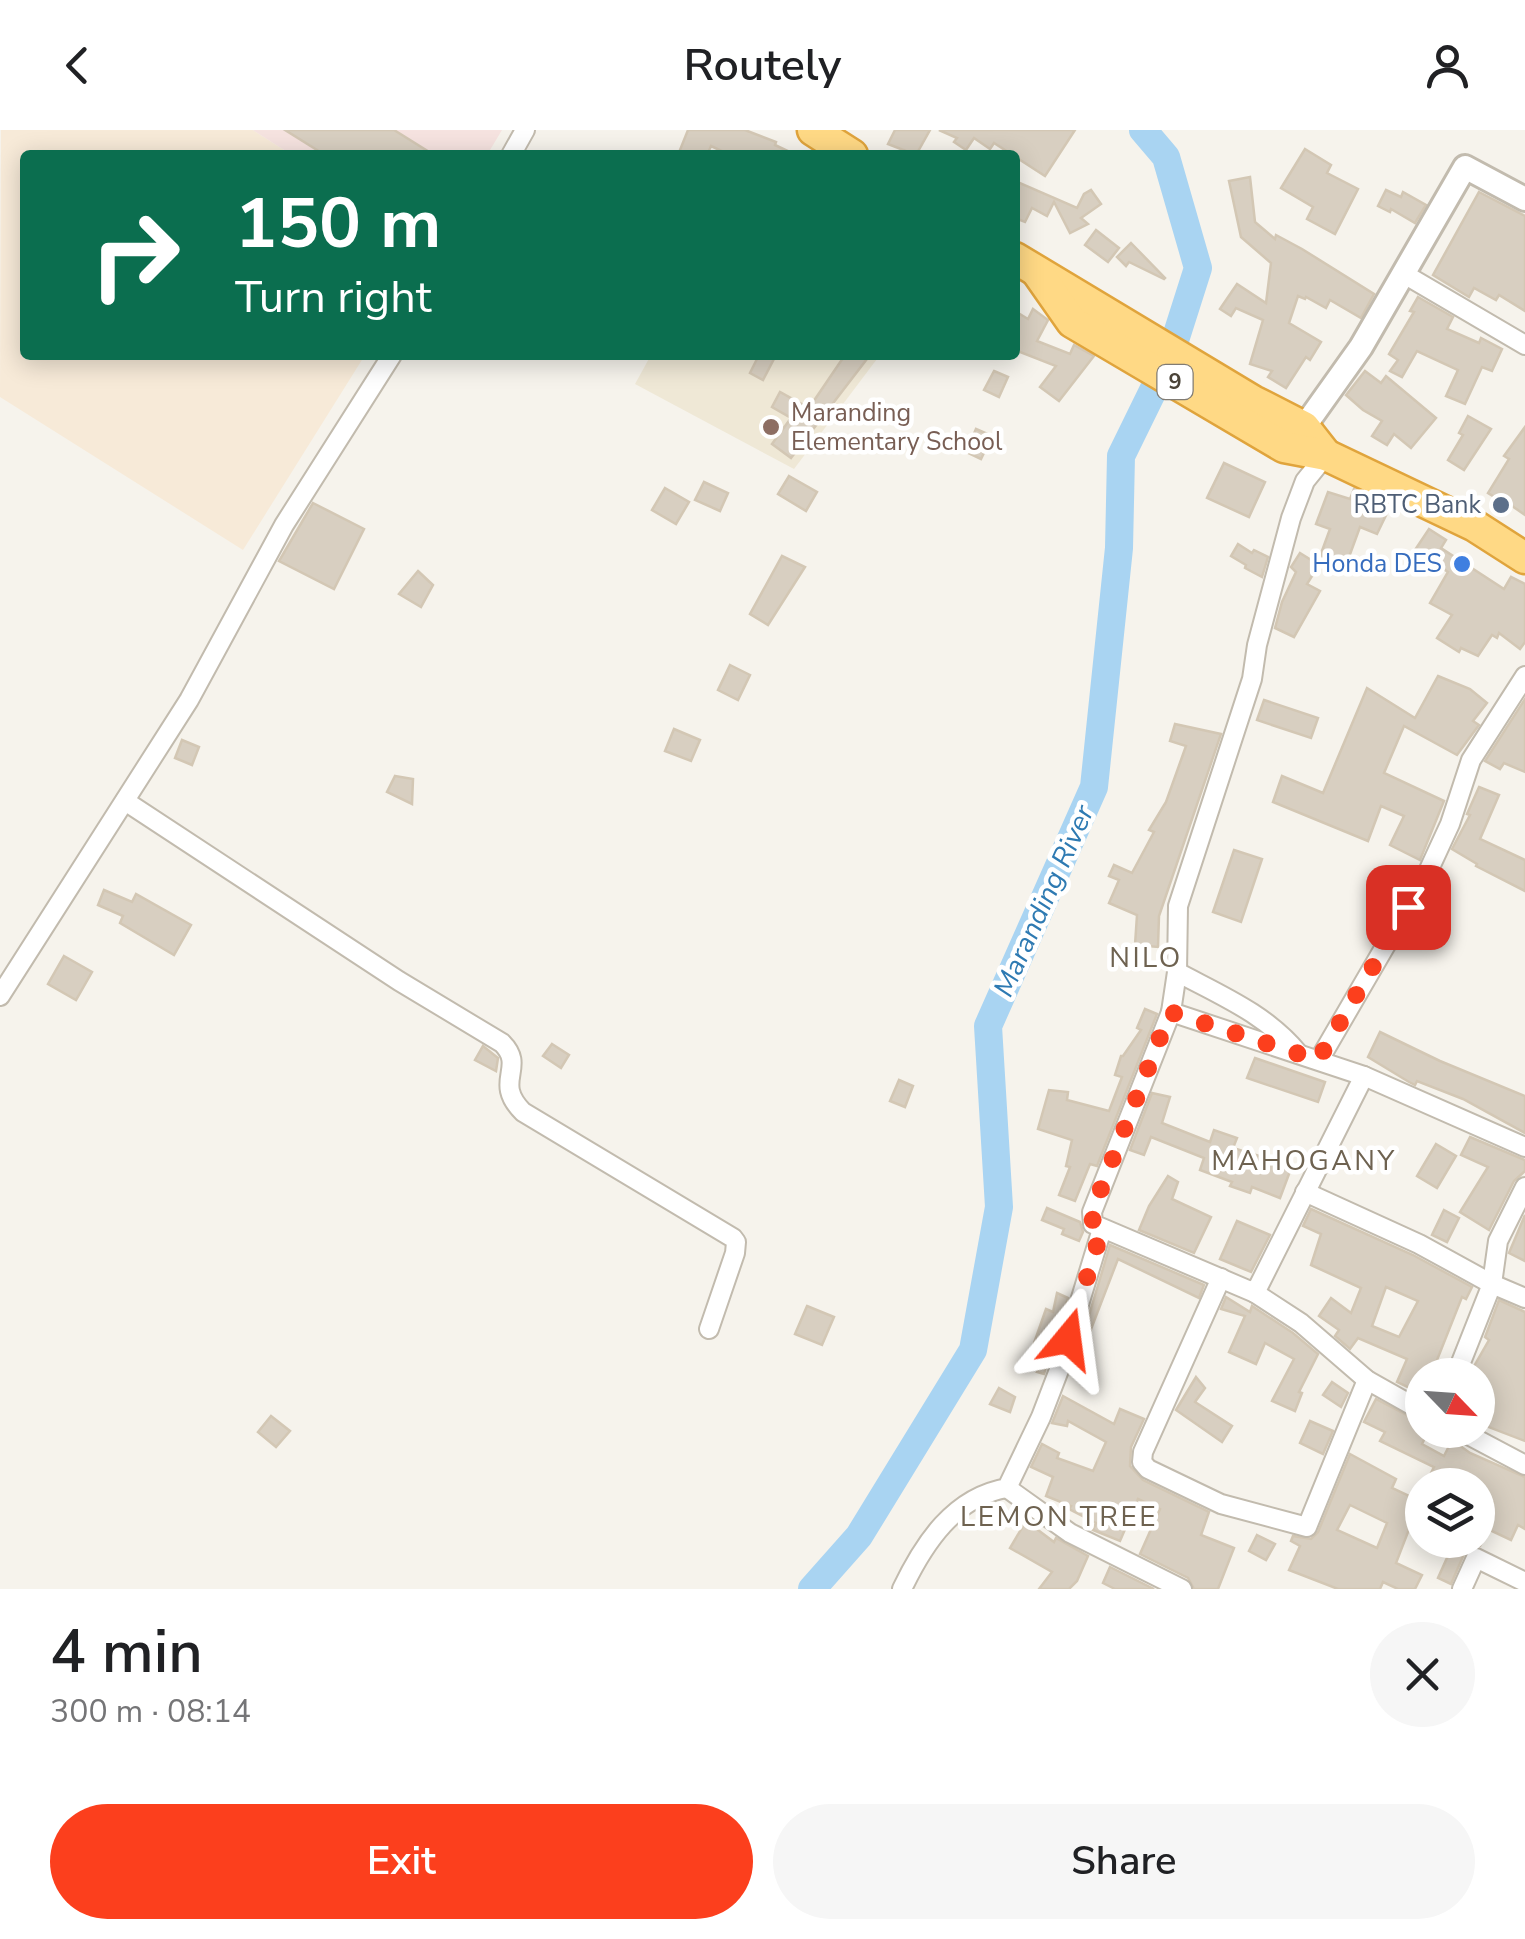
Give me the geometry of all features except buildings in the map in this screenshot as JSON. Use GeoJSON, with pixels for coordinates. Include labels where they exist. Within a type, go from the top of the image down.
{"type":"FeatureCollection","features":[{"type":"Feature","properties":{"kind":"highway"},"geometry":{"type":"LineString","coordinates":[[813,130],[844,150]]}},
{"type":"Feature","properties":{"kind":"highway","name":"9"},"geometry":{"type":"LineString","coordinates":[[1026,265],[1115,334],[1247,411],[1284,447],[1326,455],[1474,526],[1525,558]]}},
{"type":"Feature","properties":{"kind":"highway","name":"9"},"geometry":{"type":"LineString","coordinates":[[1247,411],[1304,427],[1326,455]]}},
{"type":"Feature","properties":{"kind":"street"},"geometry":{"type":"LineString","coordinates":[[1304,427],[1361,347],[1465,167],[1525,199]]}},
{"type":"Feature","properties":{"kind":"street"},"geometry":{"type":"LineString","coordinates":[[1404,274],[1525,345]]}},
{"type":"Feature","properties":{"kind":"street"},"geometry":{"type":"LineString","coordinates":[[0,996],[197,685],[284,525],[389,360]]}},
{"type":"Feature","properties":{"kind":"street"},"geometry":{"type":"LineString","coordinates":[[1326,455],[1305,481],[1291,518],[1257,645],[1252,679],[1178,906],[1177,972],[1170,1012],[1092,1212],[1093,1224],[1255,1292],[1301,1323],[1367,1380],[1405,1401]]}},
{"type":"Feature","properties":{"kind":"street"},"geometry":{"type":"LineString","coordinates":[[1318,1060],[1426,876],[1450,824],[1472,760],[1525,676]]}},
{"type":"Feature","properties":{"kind":"street"},"geometry":{"type":"LineString","coordinates":[[125,802],[382,970],[502,1043],[512,1060],[510,1099],[523,1112],[733,1238],[736,1252],[709,1329]]}},
{"type":"Feature","properties":{"kind":"street"},"geometry":{"type":"LineString","coordinates":[[1177,972],[1264,1020],[1298,1054]]}},
{"type":"Feature","properties":{"kind":"street"},"geometry":{"type":"LineString","coordinates":[[1170,1012],[1364,1076],[1525,1147]]}},
{"type":"Feature","properties":{"kind":"street"},"geometry":{"type":"LineString","coordinates":[[1255,1292],[1364,1076]]}},
{"type":"Feature","properties":{"kind":"street"},"geometry":{"type":"LineString","coordinates":[[1463,1358],[1492,1284],[1498,1241],[1525,1187]]}},
{"type":"Feature","properties":{"kind":"street"},"geometry":{"type":"LineString","coordinates":[[1305,1192],[1525,1298]]}},
{"type":"Feature","properties":{"kind":"street"},"geometry":{"type":"LineString","coordinates":[[1008,1488],[1059,1370],[1102,1229]]}},
{"type":"Feature","properties":{"kind":"street"},"geometry":{"type":"LineString","coordinates":[[1221,1278],[1143,1452],[1142,1462],[1148,1469],[1168,1482],[1221,1504],[1307,1527],[1367,1380]]}},
{"type":"Feature","properties":{"kind":"street"},"geometry":{"type":"LineString","coordinates":[[1494,1448],[1525,1464]]}},
{"type":"Feature","properties":{"kind":"street"},"geometry":{"type":"LineString","coordinates":[[902,1589],[913,1566],[966,1501],[1008,1488],[1070,1533],[1182,1589]]}},
{"type":"Feature","properties":{"kind":"street"},"geometry":{"type":"LineString","coordinates":[[1462,1589],[1476,1558],[1525,1582]]}},
{"type":"Feature","properties":{"kind":"shaded area"},"geometry":{"type":"Polygon","coordinates":[[[1,130],[253,130],[284,150],[20,150],[20,360],[362,360],[243,550],[0,397],[1,130]]]}},
{"type":"Feature","properties":{"kind":"shaded area"},"geometry":{"type":"Polygon","coordinates":[[[253,130],[502,130],[490,150],[284,150],[253,130]]]}},
{"type":"Feature","properties":{"kind":"shaded area","name":"Maranding Elementary School"},"geometry":{"type":"Polygon","coordinates":[[[648,360],[876,360],[794,469],[635,384],[648,360]]]}},
{"type":"Feature","properties":{"kind":"waterway","name":"Maranding River"},"geometry":{"type":"LineString","coordinates":[[812,1589],[859,1536],[973,1350],[999,1207],[988,1026],[1094,787],[1119,548],[1121,456],[1170,356],[1198,268],[1166,157],[1143,130]]}},
{"type":"Feature","properties":{"kind":"place","name":"Maranding Elementary School"},"geometry":{"type":"Point","coordinates":[771,427]}},
{"type":"Feature","properties":{"kind":"place","name":"RBTC Bank"},"geometry":{"type":"Point","coordinates":[1501,505]}},
{"type":"Feature","properties":{"kind":"place","name":"Honda DES"},"geometry":{"type":"Point","coordinates":[1462,564]}},
{"type":"Feature","properties":{"kind":"district","name":"NILO"},"geometry":{"type":"Point","coordinates":[1146,958]}},
{"type":"Feature","properties":{"kind":"district","name":"MAHOGANY"},"geometry":{"type":"Point","coordinates":[1304,1161]}},
{"type":"Feature","properties":{"kind":"district","name":"LEMON TREE"},"geometry":{"type":"Point","coordinates":[1059,1517]}},
{"type":"Feature","properties":{"kind":"route"},"geometry":{"type":"LineString","coordinates":[[1068,1339],[1102,1229],[1093,1224],[1092,1212],[1170,1012],[1318,1060],[1408,907]]}}]}
